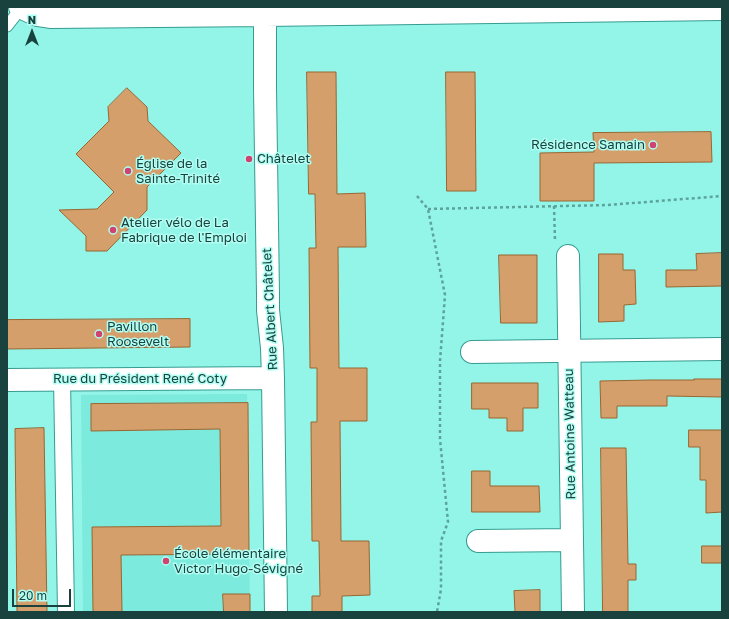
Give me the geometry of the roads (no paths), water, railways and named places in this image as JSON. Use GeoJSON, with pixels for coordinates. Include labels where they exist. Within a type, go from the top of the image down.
{"type":"FeatureCollection","features":[{"type":"Feature","properties":{"kind":"street"},"geometry":{"type":"LineString","coordinates":[[21,7],[37,15],[50,17],[265,11],[722,9]]}},
{"type":"Feature","properties":{"kind":"street","name":"Rue Albert Châtelet"},"geometry":{"type":"LineString","coordinates":[[265,11],[265,128],[268,300],[273,378],[276,612]]}},
{"type":"Feature","properties":{"kind":"street","name":"Rue Antoine Watteau"},"geometry":{"type":"LineString","coordinates":[[568,256],[573,612]]}},
{"type":"Feature","properties":{"kind":"street"},"geometry":{"type":"LineString","coordinates":[[472,352],[722,349]]}},
{"type":"Feature","properties":{"kind":"street","name":"Rue du Président René Coty"},"geometry":{"type":"LineString","coordinates":[[7,380],[273,378]]}},
{"type":"Feature","properties":{"kind":"street"},"geometry":{"type":"LineString","coordinates":[[62,379],[66,612]]}},
{"type":"Feature","properties":{"kind":"street"},"geometry":{"type":"LineString","coordinates":[[478,541],[572,540]]}},
{"type":"Feature","properties":{"kind":"lane"},"geometry":{"type":"LineString","coordinates":[[7,26],[21,7]]}},
{"type":"Feature","properties":{"kind":"place","name":"Résidence Samain"},"geometry":{"type":"Point","coordinates":[653,145]}},
{"type":"Feature","properties":{"kind":"place","name":"Châtelet"},"geometry":{"type":"Point","coordinates":[249,159]}},
{"type":"Feature","properties":{"kind":"place","name":"Église de la Sainte-Trinité"},"geometry":{"type":"Point","coordinates":[128,171]}},
{"type":"Feature","properties":{"kind":"place","name":"Atelier vélo de La Fabrique de l'Emploi"},"geometry":{"type":"Point","coordinates":[113,230]}},
{"type":"Feature","properties":{"kind":"place","name":"Pavillon Roosevelt"},"geometry":{"type":"Point","coordinates":[99,334]}},
{"type":"Feature","properties":{"kind":"place","name":"École élémentaire Victor Hugo-Sévigné"},"geometry":{"type":"Point","coordinates":[166,561]}}]}
